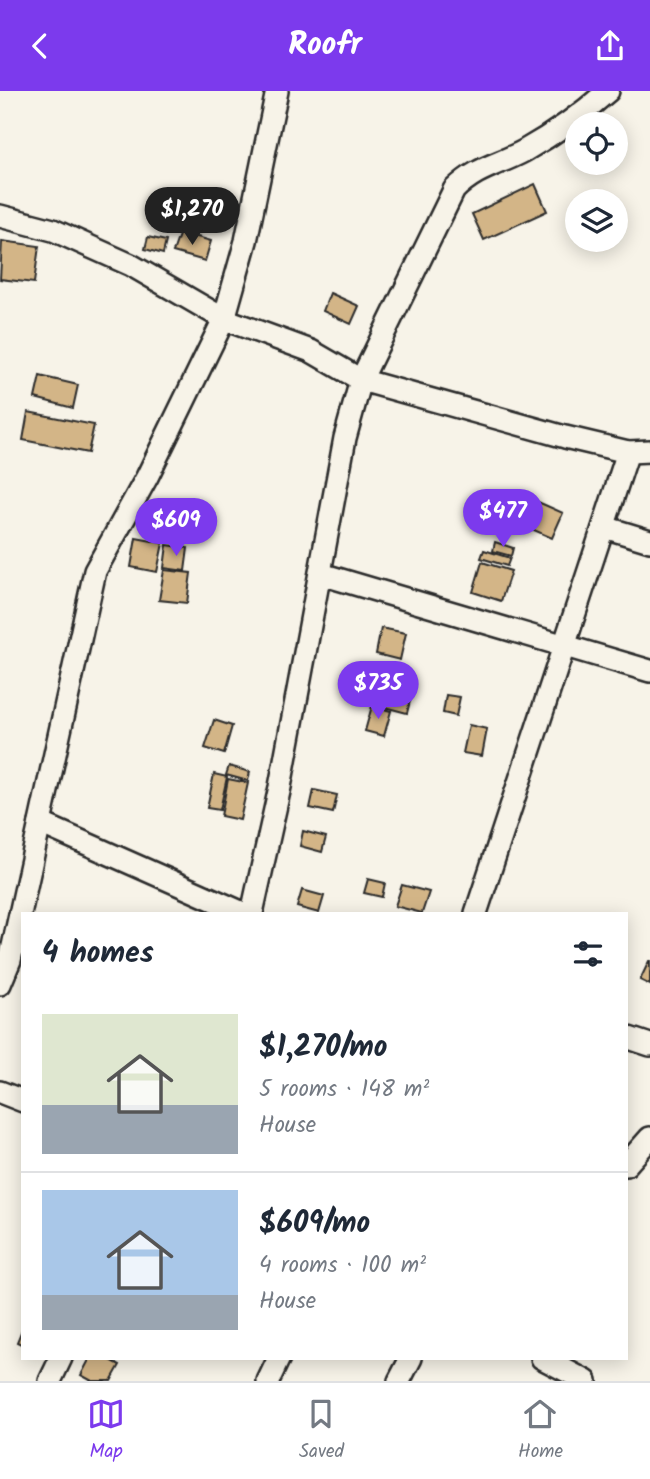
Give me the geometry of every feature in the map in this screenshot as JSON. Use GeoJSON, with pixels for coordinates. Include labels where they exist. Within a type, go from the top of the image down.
{"type":"FeatureCollection","features":[{"type":"Feature","properties":{"kind":"street"},"geometry":{"type":"LineString","coordinates":[[0,984],[10,960],[95,572],[147,477],[224,319],[246,241],[277,91]]}},
{"type":"Feature","properties":{"kind":"street"},"geometry":{"type":"LineString","coordinates":[[252,912],[321,574],[345,438],[360,380],[454,190],[471,173],[523,152],[573,120],[608,91]]}},
{"type":"Feature","properties":{"kind":"street"},"geometry":{"type":"LineString","coordinates":[[0,216],[53,230],[131,265],[224,319],[311,351],[360,380],[628,452],[650,451]]}},
{"type":"Feature","properties":{"kind":"street"},"geometry":{"type":"LineString","coordinates":[[476,912],[628,452]]}},
{"type":"Feature","properties":{"kind":"street"},"geometry":{"type":"LineString","coordinates":[[604,527],[650,541]]}},
{"type":"Feature","properties":{"kind":"street"},"geometry":{"type":"LineString","coordinates":[[321,574],[650,671]]}},
{"type":"Feature","properties":{"kind":"street"},"geometry":{"type":"LineString","coordinates":[[40,823],[241,912]]}},
{"type":"Feature","properties":{"kind":"street"},"geometry":{"type":"LineString","coordinates":[[628,1038],[650,1045]]}},
{"type":"Feature","properties":{"kind":"street"},"geometry":{"type":"LineString","coordinates":[[0,1092],[21,1100]]}},
{"type":"Feature","properties":{"kind":"street"},"geometry":{"type":"LineString","coordinates":[[628,1163],[650,1138]]}},
{"type":"Feature","properties":{"kind":"street"},"geometry":{"type":"LineString","coordinates":[[50,1381],[60,1360]]}},
{"type":"Feature","properties":{"kind":"street"},"geometry":{"type":"LineString","coordinates":[[268,1381],[278,1360]]}},
{"type":"Feature","properties":{"kind":"street"},"geometry":{"type":"LineString","coordinates":[[398,1381],[410,1360]]}},
{"type":"Feature","properties":{"kind":"street"},"geometry":{"type":"LineString","coordinates":[[546,1360],[586,1381]]}},
{"type":"Feature","properties":{"kind":"building"},"geometry":{"type":"Polygon","coordinates":[[[535,184],[547,211],[484,240],[472,214],[535,184]]]}},
{"type":"Feature","properties":{"kind":"building"},"geometry":{"type":"Polygon","coordinates":[[[166,202],[194,213],[186,231],[158,220],[166,202]]]}},
{"type":"Feature","properties":{"kind":"building"},"geometry":{"type":"Polygon","coordinates":[[[180,232],[211,241],[205,261],[173,252],[180,232]]]}},
{"type":"Feature","properties":{"kind":"building"},"geometry":{"type":"Polygon","coordinates":[[[148,237],[166,241],[163,254],[145,249],[148,237]]]}},
{"type":"Feature","properties":{"kind":"building"},"geometry":{"type":"Polygon","coordinates":[[[2,241],[39,246],[34,283],[0,279],[2,241]]]}},
{"type":"Feature","properties":{"kind":"building"},"geometry":{"type":"Polygon","coordinates":[[[330,293],[359,306],[351,324],[323,311],[330,293]]]}},
{"type":"Feature","properties":{"kind":"building"},"geometry":{"type":"Polygon","coordinates":[[[40,376],[78,385],[73,408],[35,398],[40,376]]]}},
{"type":"Feature","properties":{"kind":"building"},"geometry":{"type":"Polygon","coordinates":[[[28,412],[94,425],[88,453],[23,440],[28,412]]]}},
{"type":"Feature","properties":{"kind":"building"},"geometry":{"type":"Polygon","coordinates":[[[538,502],[563,513],[552,538],[527,527],[538,502]]]}},
{"type":"Feature","properties":{"kind":"building"},"geometry":{"type":"Polygon","coordinates":[[[136,538],[163,543],[157,572],[131,567],[136,538]]]}},
{"type":"Feature","properties":{"kind":"building"},"geometry":{"type":"Polygon","coordinates":[[[495,542],[513,548],[511,556],[493,551],[495,542]]]}},
{"type":"Feature","properties":{"kind":"building"},"geometry":{"type":"Polygon","coordinates":[[[167,545],[188,548],[185,571],[164,568],[167,545]]]}},
{"type":"Feature","properties":{"kind":"building"},"geometry":{"type":"Polygon","coordinates":[[[484,550],[510,558],[507,566],[481,558],[484,550]]]}},
{"type":"Feature","properties":{"kind":"building"},"geometry":{"type":"Polygon","coordinates":[[[482,562],[511,571],[501,601],[473,592],[482,562]]]}},
{"type":"Feature","properties":{"kind":"building"},"geometry":{"type":"Polygon","coordinates":[[[164,570],[191,573],[187,603],[159,600],[164,570]]]}},
{"type":"Feature","properties":{"kind":"building"},"geometry":{"type":"Polygon","coordinates":[[[381,628],[406,633],[400,660],[376,654],[381,628]]]}},
{"type":"Feature","properties":{"kind":"building"},"geometry":{"type":"Polygon","coordinates":[[[386,678],[414,685],[407,713],[373,704],[378,685],[384,686],[386,678]]]}},
{"type":"Feature","properties":{"kind":"building"},"geometry":{"type":"Polygon","coordinates":[[[446,695],[460,697],[456,716],[443,713],[446,695]]]}},
{"type":"Feature","properties":{"kind":"building"},"geometry":{"type":"Polygon","coordinates":[[[372,706],[391,711],[384,736],[365,731],[372,706]]]}},
{"type":"Feature","properties":{"kind":"building"},"geometry":{"type":"Polygon","coordinates":[[[214,720],[232,726],[224,754],[205,748],[214,720]]]}},
{"type":"Feature","properties":{"kind":"building"},"geometry":{"type":"Polygon","coordinates":[[[469,725],[487,729],[482,756],[463,753],[469,725]]]}},
{"type":"Feature","properties":{"kind":"building"},"geometry":{"type":"Polygon","coordinates":[[[229,766],[250,772],[248,781],[226,775],[229,766]]]}},
{"type":"Feature","properties":{"kind":"building"},"geometry":{"type":"Polygon","coordinates":[[[214,774],[227,777],[220,810],[207,808],[214,774]]]}},
{"type":"Feature","properties":{"kind":"building"},"geometry":{"type":"Polygon","coordinates":[[[228,779],[248,783],[240,820],[221,816],[228,779]]]}},
{"type":"Feature","properties":{"kind":"building"},"geometry":{"type":"Polygon","coordinates":[[[314,790],[337,795],[333,813],[310,808],[314,790]]]}},
{"type":"Feature","properties":{"kind":"building"},"geometry":{"type":"Polygon","coordinates":[[[303,831],[326,837],[322,852],[300,846],[303,831]]]}},
{"type":"Feature","properties":{"kind":"building"},"geometry":{"type":"Polygon","coordinates":[[[368,879],[385,883],[382,897],[364,893],[368,879]]]}},
{"type":"Feature","properties":{"kind":"building"},"geometry":{"type":"Polygon","coordinates":[[[402,885],[429,892],[422,912],[395,906],[402,885]]]}},
{"type":"Feature","properties":{"kind":"building"},"geometry":{"type":"Polygon","coordinates":[[[302,890],[324,896],[319,912],[297,907],[302,890]]]}},
{"type":"Feature","properties":{"kind":"building"},"geometry":{"type":"Polygon","coordinates":[[[650,961],[650,985],[640,980],[650,961]]]}},
{"type":"Feature","properties":{"kind":"building"},"geometry":{"type":"Polygon","coordinates":[[[89,1360],[111,1360],[120,1365],[111,1381],[92,1381],[81,1375],[89,1360]]]}}]}
